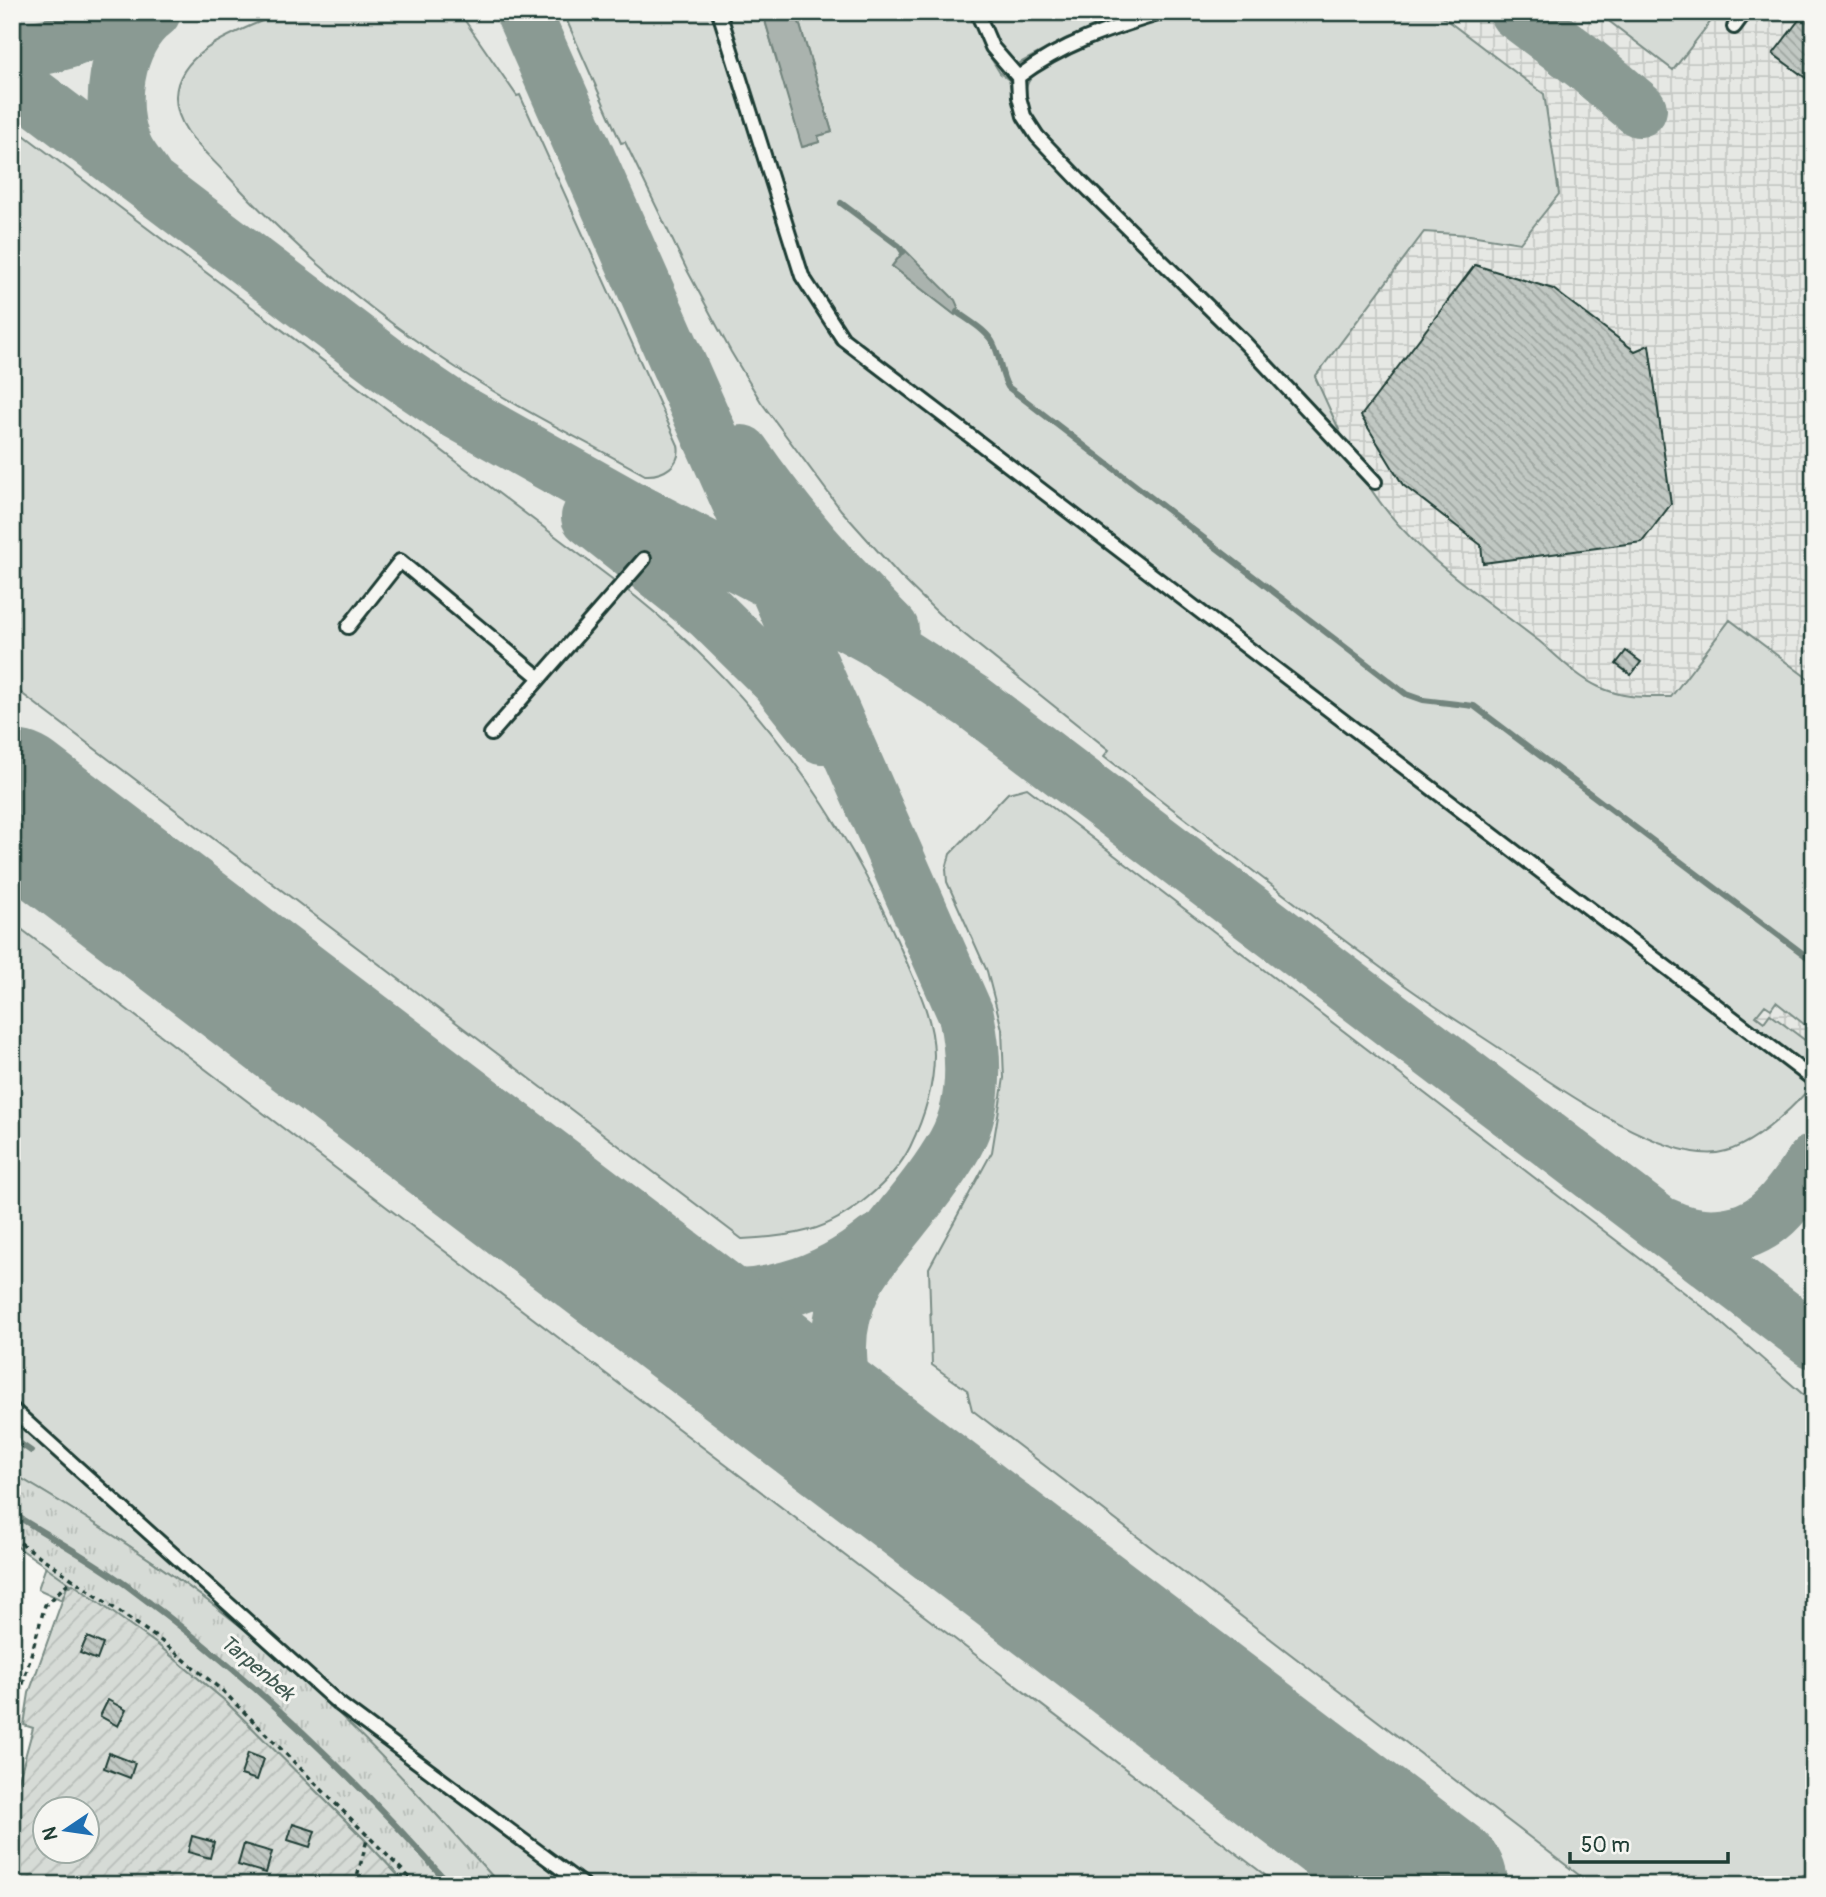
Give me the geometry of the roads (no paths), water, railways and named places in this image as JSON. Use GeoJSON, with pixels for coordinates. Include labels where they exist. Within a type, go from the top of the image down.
{"type":"FeatureCollection","features":[{"type":"Feature","properties":{"kind":"lane"},"geometry":{"type":"LineString","coordinates":[[719,12],[802,276],[843,339],[1814,1080]]}},
{"type":"Feature","properties":{"kind":"lane"},"geometry":{"type":"LineString","coordinates":[[977,12],[992,47],[1017,76],[1024,116],[1037,135],[1089,190],[1245,343],[1374,482]]}},
{"type":"Feature","properties":{"kind":"lane"},"geometry":{"type":"LineString","coordinates":[[1017,76],[1041,59],[1070,44],[1164,12]]}},
{"type":"Feature","properties":{"kind":"lane"},"geometry":{"type":"LineString","coordinates":[[1734,27],[1745,12]]}},
{"type":"Feature","properties":{"kind":"lane"},"geometry":{"type":"LineString","coordinates":[[491,734],[644,559]]}},
{"type":"Feature","properties":{"kind":"lane"},"geometry":{"type":"LineString","coordinates":[[348,628],[400,561],[540,678]]}},
{"type":"Feature","properties":{"kind":"lane"},"geometry":{"type":"LineString","coordinates":[[12,1409],[338,1703],[583,1885]]}},
{"type":"Feature","properties":{"kind":"waterway"},"geometry":{"type":"LineString","coordinates":[[841,203],[899,246],[903,252]]}},
{"type":"Feature","properties":{"kind":"waterway"},"geometry":{"type":"LineString","coordinates":[[957,312],[991,340],[1008,387],[1406,694],[1423,700],[1474,706],[1814,962]]}},
{"type":"Feature","properties":{"kind":"waterway"},"geometry":{"type":"LineString","coordinates":[[12,1438],[31,1451]]}},
{"type":"Feature","properties":{"kind":"waterway","name":"Tarpenbek"},"geometry":{"type":"LineString","coordinates":[[12,1513],[120,1580],[219,1658],[339,1767],[450,1885]]}}]}
